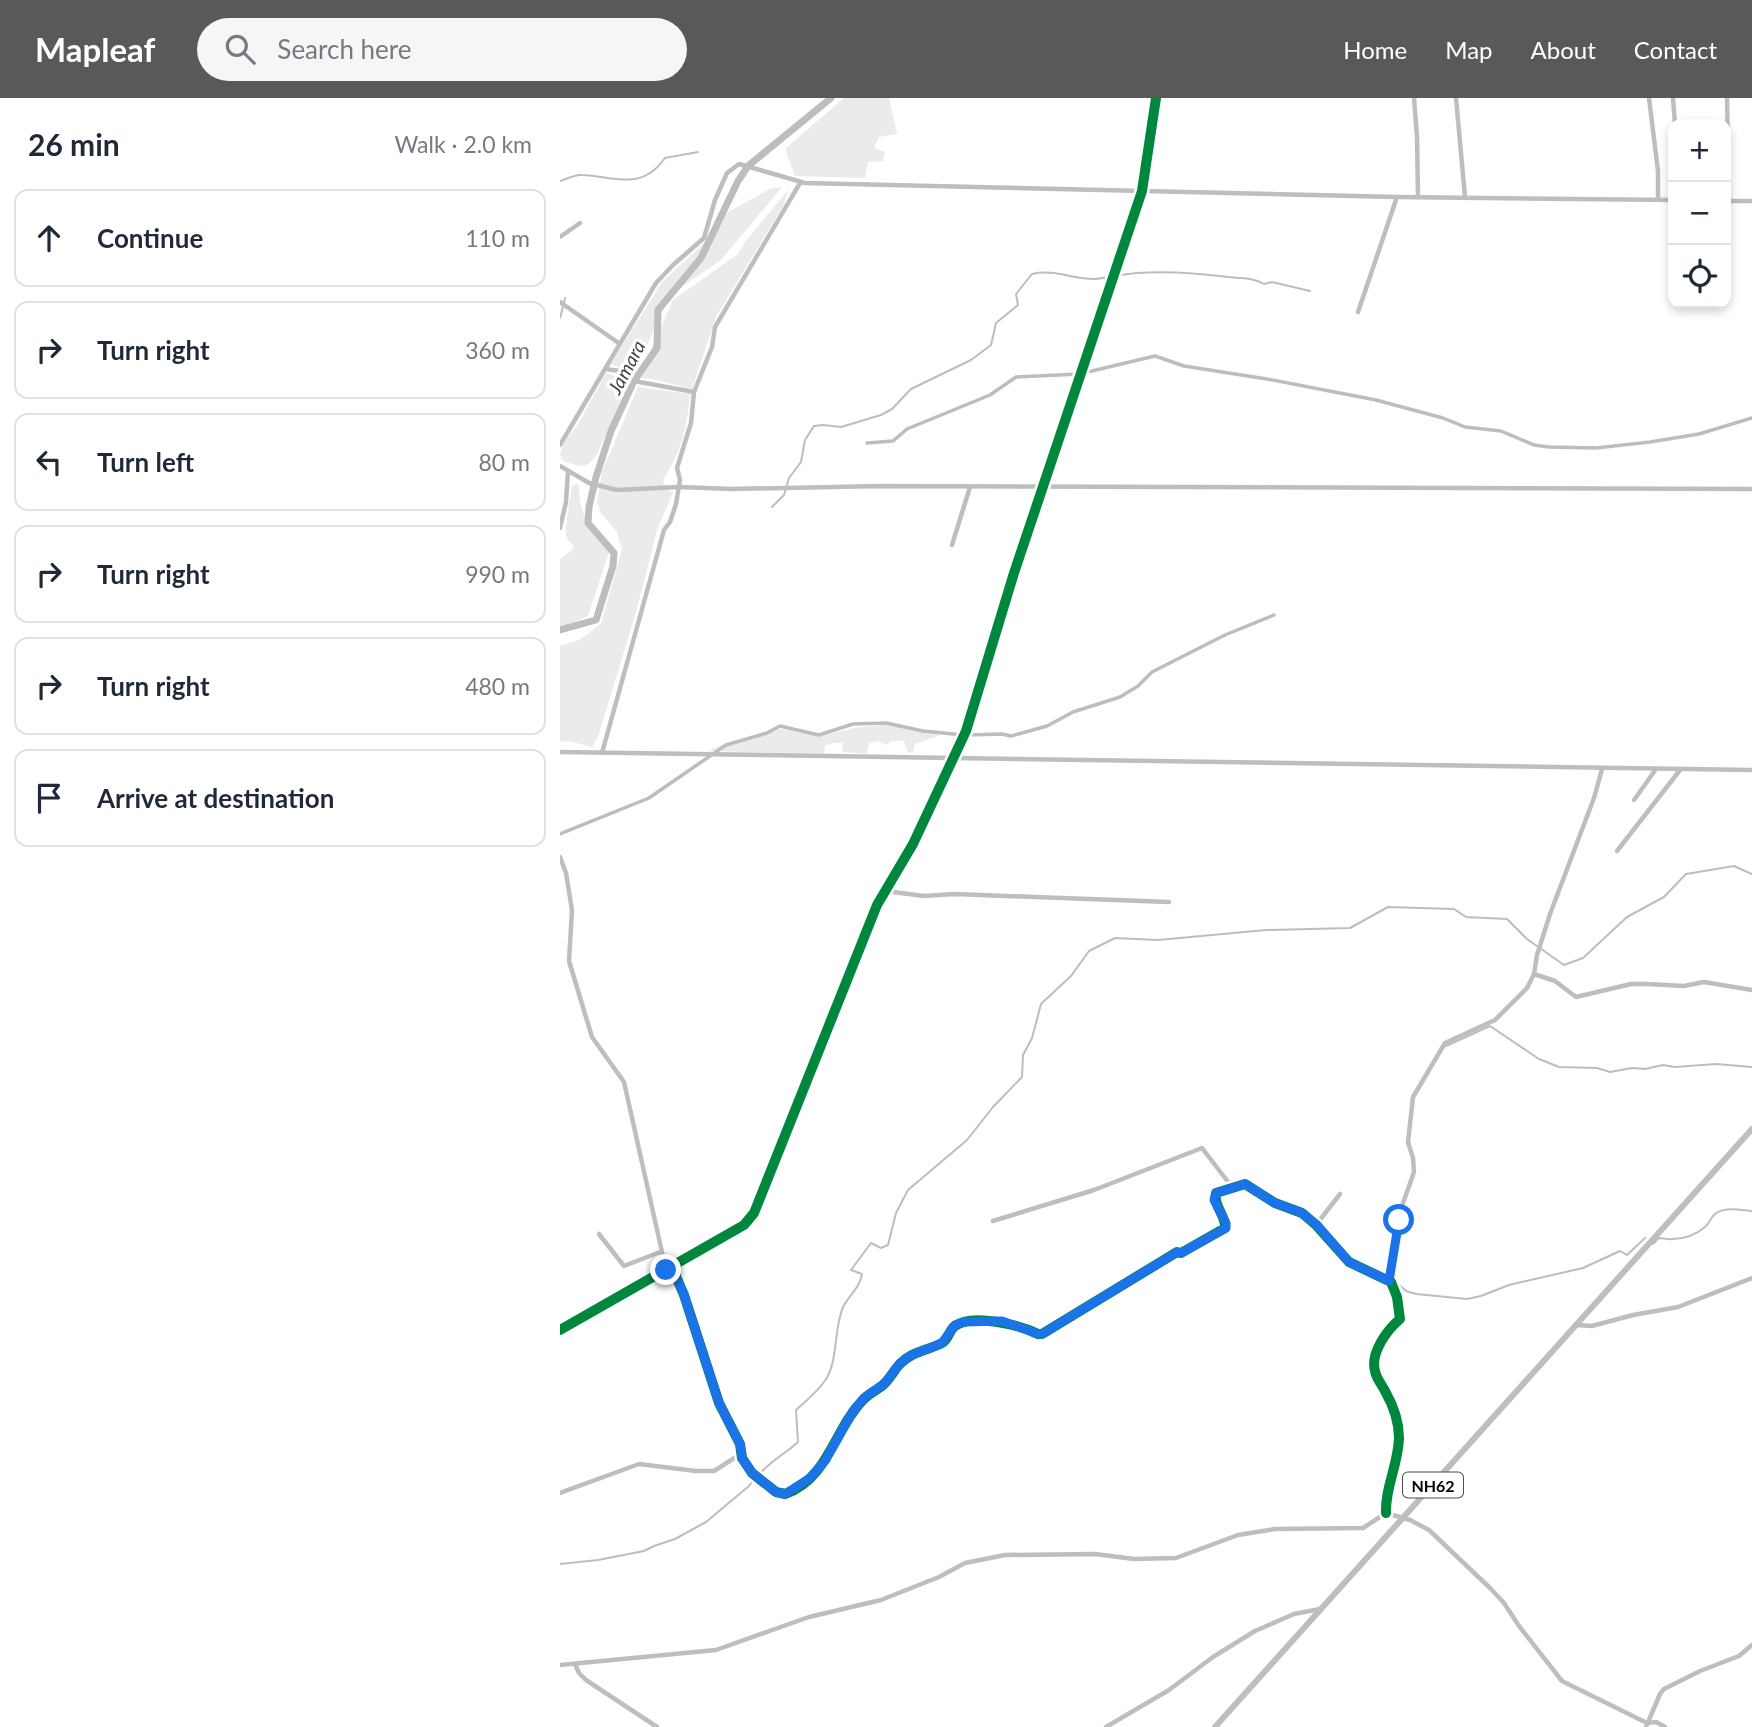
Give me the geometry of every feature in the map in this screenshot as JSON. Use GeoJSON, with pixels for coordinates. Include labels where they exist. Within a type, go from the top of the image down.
{"type":"FeatureCollection","features":[{"type":"Feature","properties":{"kind":"main road","name":"NH62"},"geometry":{"type":"LineString","coordinates":[[1215,1727],[1752,1129]]}},
{"type":"Feature","properties":{"kind":"street"},"geometry":{"type":"LineString","coordinates":[[560,1330],[744,1225],[754,1213],[877,905],[913,844],[966,731],[1014,573],[1142,191],[1156,98]]}},
{"type":"Feature","properties":{"kind":"street"},"geometry":{"type":"LineString","coordinates":[[1414,98],[1418,197]]}},
{"type":"Feature","properties":{"kind":"street"},"geometry":{"type":"LineString","coordinates":[[1456,98],[1465,197]]}},
{"type":"Feature","properties":{"kind":"street"},"geometry":{"type":"LineString","coordinates":[[1649,98],[1658,171],[1658,200]]}},
{"type":"Feature","properties":{"kind":"street"},"geometry":{"type":"LineString","coordinates":[[1673,98],[1675,119]]}},
{"type":"Feature","properties":{"kind":"street"},"geometry":{"type":"LineString","coordinates":[[1727,98],[1727,182]]}},
{"type":"Feature","properties":{"kind":"street"},"geometry":{"type":"LineString","coordinates":[[560,445],[656,283],[704,238],[715,200],[727,173],[739,164],[800,183],[1397,197],[1668,200]]}},
{"type":"Feature","properties":{"kind":"street"},"geometry":{"type":"LineString","coordinates":[[602,752],[664,530],[670,522],[680,480],[677,468],[691,423],[694,392],[712,347],[715,327],[800,183]]}},
{"type":"Feature","properties":{"kind":"street"},"geometry":{"type":"LineString","coordinates":[[1358,312],[1397,197]]}},
{"type":"Feature","properties":{"kind":"street"},"geometry":{"type":"LineString","coordinates":[[1731,201],[1752,201]]}},
{"type":"Feature","properties":{"kind":"street"},"geometry":{"type":"LineString","coordinates":[[560,237],[580,223]]}},
{"type":"Feature","properties":{"kind":"street"},"geometry":{"type":"LineString","coordinates":[[560,302],[620,344]]}},
{"type":"Feature","properties":{"kind":"street"},"geometry":{"type":"LineString","coordinates":[[606,369],[619,371],[634,381],[694,392]]}},
{"type":"Feature","properties":{"kind":"street"},"geometry":{"type":"LineString","coordinates":[[560,466],[589,483],[617,490],[679,487],[1752,489]]}},
{"type":"Feature","properties":{"kind":"street"},"geometry":{"type":"LineString","coordinates":[[560,528],[566,502],[568,471]]}},
{"type":"Feature","properties":{"kind":"street"},"geometry":{"type":"LineString","coordinates":[[953,545],[970,487]]}},
{"type":"Feature","properties":{"kind":"street"},"geometry":{"type":"LineString","coordinates":[[560,752],[1752,770]]}},
{"type":"Feature","properties":{"kind":"street"},"geometry":{"type":"LineString","coordinates":[[1386,1513],[1386,1498],[1397,1461],[1399,1433],[1393,1405],[1375,1371],[1375,1357],[1390,1326],[1400,1319],[1397,1297],[1389,1281],[1402,1206],[1414,1172],[1408,1142],[1413,1097],[1445,1043],[1495,1020],[1520,996],[1534,974],[1536,955],[1594,798],[1602,769]]}},
{"type":"Feature","properties":{"kind":"street"},"geometry":{"type":"LineString","coordinates":[[1634,800],[1656,769]]}},
{"type":"Feature","properties":{"kind":"street"},"geometry":{"type":"LineString","coordinates":[[1617,851],[1681,769]]}},
{"type":"Feature","properties":{"kind":"street"},"geometry":{"type":"LineString","coordinates":[[560,857],[566,873],[572,910],[569,961],[592,1037],[624,1082],[666,1270]]}},
{"type":"Feature","properties":{"kind":"street"},"geometry":{"type":"LineString","coordinates":[[885,891],[924,896],[954,894],[1168,902]]}},
{"type":"Feature","properties":{"kind":"street"},"geometry":{"type":"LineString","coordinates":[[1534,974],[1555,981],[1576,997],[1631,984],[1684,986],[1704,982],[1752,990]]}},
{"type":"Feature","properties":{"kind":"street"},"geometry":{"type":"LineString","coordinates":[[993,1221],[1094,1190],[1202,1149],[1232,1187]]}},
{"type":"Feature","properties":{"kind":"street"},"geometry":{"type":"LineString","coordinates":[[672,1267],[684,1295],[719,1403],[740,1444],[742,1458],[752,1473],[776,1492],[785,1494],[810,1478],[829,1457],[853,1411],[864,1398],[885,1383],[900,1363],[942,1343],[955,1325],[964,1322],[1002,1321],[1042,1334],[1177,1252],[1181,1253],[1226,1228],[1214,1200],[1216,1193],[1232,1187],[1245,1184],[1275,1203],[1302,1213],[1317,1225],[1349,1262],[1389,1281]]}},
{"type":"Feature","properties":{"kind":"street"},"geometry":{"type":"LineString","coordinates":[[1317,1225],[1340,1194]]}},
{"type":"Feature","properties":{"kind":"street"},"geometry":{"type":"LineString","coordinates":[[599,1234],[624,1266],[660,1252]]}},
{"type":"Feature","properties":{"kind":"street"},"geometry":{"type":"LineString","coordinates":[[1575,1325],[1592,1326],[1678,1307],[1752,1278]]}},
{"type":"Feature","properties":{"kind":"street"},"geometry":{"type":"LineString","coordinates":[[560,1493],[639,1464],[714,1471],[736,1457],[740,1444]]}},
{"type":"Feature","properties":{"kind":"street"},"geometry":{"type":"LineString","coordinates":[[1386,1513],[1410,1520],[1429,1530],[1491,1589],[1562,1681],[1646,1725],[1656,1721],[1665,1727]]}},
{"type":"Feature","properties":{"kind":"street"},"geometry":{"type":"LineString","coordinates":[[560,1665],[716,1650],[810,1618],[881,1600],[939,1577],[965,1563],[1005,1555],[1096,1553],[1134,1559],[1176,1558],[1238,1535],[1275,1529],[1363,1528],[1386,1513]]}},
{"type":"Feature","properties":{"kind":"street"},"geometry":{"type":"LineString","coordinates":[[1106,1727],[1169,1690],[1213,1657],[1255,1631],[1294,1614],[1320,1609]]}},
{"type":"Feature","properties":{"kind":"street"},"geometry":{"type":"LineString","coordinates":[[1646,1725],[1664,1689],[1739,1656],[1752,1645]]}},
{"type":"Feature","properties":{"kind":"street"},"geometry":{"type":"LineString","coordinates":[[575,1664],[586,1680],[657,1727]]}},
{"type":"Feature","properties":{"kind":"shaded area"},"geometry":{"type":"Polygon","coordinates":[[[844,98],[889,98],[897,134],[879,137],[874,148],[885,152],[883,161],[868,162],[865,178],[795,176],[785,149],[844,98]]]}},
{"type":"Feature","properties":{"kind":"shaded area"},"geometry":{"type":"Polygon","coordinates":[[[782,187],[721,260],[670,295],[634,374],[611,364],[662,282],[702,245],[728,212],[772,188],[782,187]]]}},
{"type":"Feature","properties":{"kind":"shaded area"},"geometry":{"type":"Polygon","coordinates":[[[789,189],[783,206],[716,317],[692,389],[638,378],[673,300],[738,254],[789,189]]]}},
{"type":"Feature","properties":{"kind":"shaded area"},"geometry":{"type":"Polygon","coordinates":[[[606,373],[625,379],[628,384],[598,452],[591,462],[584,465],[563,461],[560,454],[565,441],[577,426],[606,373]]]}},
{"type":"Feature","properties":{"kind":"shaded area"},"geometry":{"type":"Polygon","coordinates":[[[638,387],[690,394],[682,438],[675,459],[663,480],[664,486],[673,493],[658,527],[636,612],[598,737],[592,747],[569,741],[560,742],[560,646],[581,639],[601,624],[622,550],[617,532],[601,513],[597,502],[602,472],[638,387]]]}},
{"type":"Feature","properties":{"kind":"shaded area"},"geometry":{"type":"Polygon","coordinates":[[[578,484],[587,521],[610,549],[588,616],[560,629],[560,559],[574,546],[566,537],[566,528],[572,485],[578,484]]]}},
{"type":"Feature","properties":{"kind":"shaded area"},"geometry":{"type":"Polygon","coordinates":[[[886,725],[940,735],[915,744],[913,753],[908,752],[904,741],[891,741],[886,745],[879,741],[869,743],[867,754],[842,752],[843,743],[825,746],[824,754],[707,751],[736,740],[780,729],[830,734],[859,727],[886,725]]]}},
{"type":"Feature","properties":{"kind":"waterway","name":"Jamara"},"geometry":{"type":"LineString","coordinates":[[560,630],[596,620],[613,566],[614,553],[588,523],[589,507],[611,431],[634,381],[657,348],[658,310],[701,258],[748,166],[831,98]]}},
{"type":"Feature","properties":{"kind":"waterway"},"geometry":{"type":"LineString","coordinates":[[560,181],[579,175],[637,179],[656,169],[665,158],[698,152]]}},
{"type":"Feature","properties":{"kind":"waterway"},"geometry":{"type":"LineString","coordinates":[[772,507],[784,495],[789,478],[801,462],[805,440],[814,426],[841,427],[881,415],[892,409],[911,389],[971,360],[991,345],[996,323],[1018,305],[1016,294],[1032,274],[1048,273],[1094,279],[1137,273],[1182,273],[1251,279],[1264,284],[1272,282],[1310,291]]}},
{"type":"Feature","properties":{"kind":"waterway"},"geometry":{"type":"LineString","coordinates":[[560,318],[565,298]]}},
{"type":"Feature","properties":{"kind":"waterway"},"geometry":{"type":"LineString","coordinates":[[867,443],[893,441],[907,429],[990,395],[1016,377],[1079,374],[1155,356],[1184,366],[1376,400],[1443,418],[1465,427],[1501,431],[1534,445],[1549,447],[1596,448],[1650,442],[1699,434],[1752,418]]}},
{"type":"Feature","properties":{"kind":"waterway"},"geometry":{"type":"LineString","coordinates":[[967,735],[1011,736],[1047,726],[1073,712],[1120,697],[1138,686],[1152,672],[1225,635],[1274,615]]}},
{"type":"Feature","properties":{"kind":"waterway"},"geometry":{"type":"LineString","coordinates":[[560,834],[649,798],[726,745],[767,733],[780,726],[819,735],[853,724],[886,723],[923,731],[963,735]]}},
{"type":"Feature","properties":{"kind":"waterway"},"geometry":{"type":"LineString","coordinates":[[759,1475],[798,1442],[796,1410],[818,1390],[829,1374],[840,1316],[862,1274],[851,1270],[871,1243],[881,1248],[888,1245],[896,1213],[908,1190],[967,1140],[993,1107],[1022,1077],[1023,1055],[1032,1038],[1041,1004],[1071,976],[1089,951],[1115,938],[1158,940],[1266,930],[1350,928],[1388,907],[1454,909],[1466,917],[1507,919],[1527,939],[1564,965],[1583,958],[1627,917],[1664,897],[1686,874],[1734,866],[1752,874]]}},
{"type":"Feature","properties":{"kind":"waterway"},"geometry":{"type":"LineString","coordinates":[[1446,1046],[1490,1026],[1539,1059],[1559,1067],[1597,1068],[1610,1072],[1663,1065],[1675,1067],[1716,1064],[1752,1067]]}},
{"type":"Feature","properties":{"kind":"waterway"},"geometry":{"type":"LineString","coordinates":[[1653,1244],[1659,1238],[1689,1237],[1723,1210],[1752,1211]]}},
{"type":"Feature","properties":{"kind":"waterway"},"geometry":{"type":"LineString","coordinates":[[1395,1281],[1406,1291],[1416,1294],[1467,1299],[1509,1285],[1583,1268],[1620,1251],[1627,1255],[1645,1238]]}},
{"type":"Feature","properties":{"kind":"waterway"},"geometry":{"type":"LineString","coordinates":[[560,1564],[644,1551],[675,1539],[706,1522],[755,1478]]}},
{"type":"Feature","properties":{"kind":"cycle path"},"geometry":{"type":"LineString","coordinates":[[560,1330],[744,1225],[754,1213],[877,905],[913,844],[966,731],[1014,573],[1142,191],[1156,98]]}},
{"type":"Feature","properties":{"kind":"cycle path"},"geometry":{"type":"LineString","coordinates":[[672,1267],[684,1295],[719,1403],[740,1444],[742,1458],[752,1473],[776,1492],[785,1494],[800,1487],[821,1466],[852,1413],[864,1399],[883,1385],[906,1358],[942,1343],[953,1328],[973,1320],[996,1322],[1042,1334],[1177,1252],[1181,1253],[1225,1228],[1216,1202],[1216,1193],[1245,1184],[1275,1203],[1302,1213],[1349,1262],[1391,1282],[1397,1297],[1400,1319],[1381,1342],[1374,1364],[1393,1408],[1399,1432],[1386,1513]]}},
{"type":"Feature","properties":{"kind":"route"},"geometry":{"type":"LineString","coordinates":[[666,1270],[672,1267],[684,1295],[713,1387],[736,1434],[742,1458],[752,1473],[776,1492],[785,1494],[810,1478],[829,1457],[853,1411],[864,1398],[885,1383],[900,1363],[942,1343],[955,1325],[964,1322],[1002,1321],[1042,1334],[1104,1294],[1177,1252],[1181,1253],[1226,1228],[1214,1200],[1216,1193],[1224,1189],[1245,1184],[1275,1203],[1302,1213],[1317,1225],[1349,1262],[1389,1281],[1399,1220]]}}]}
